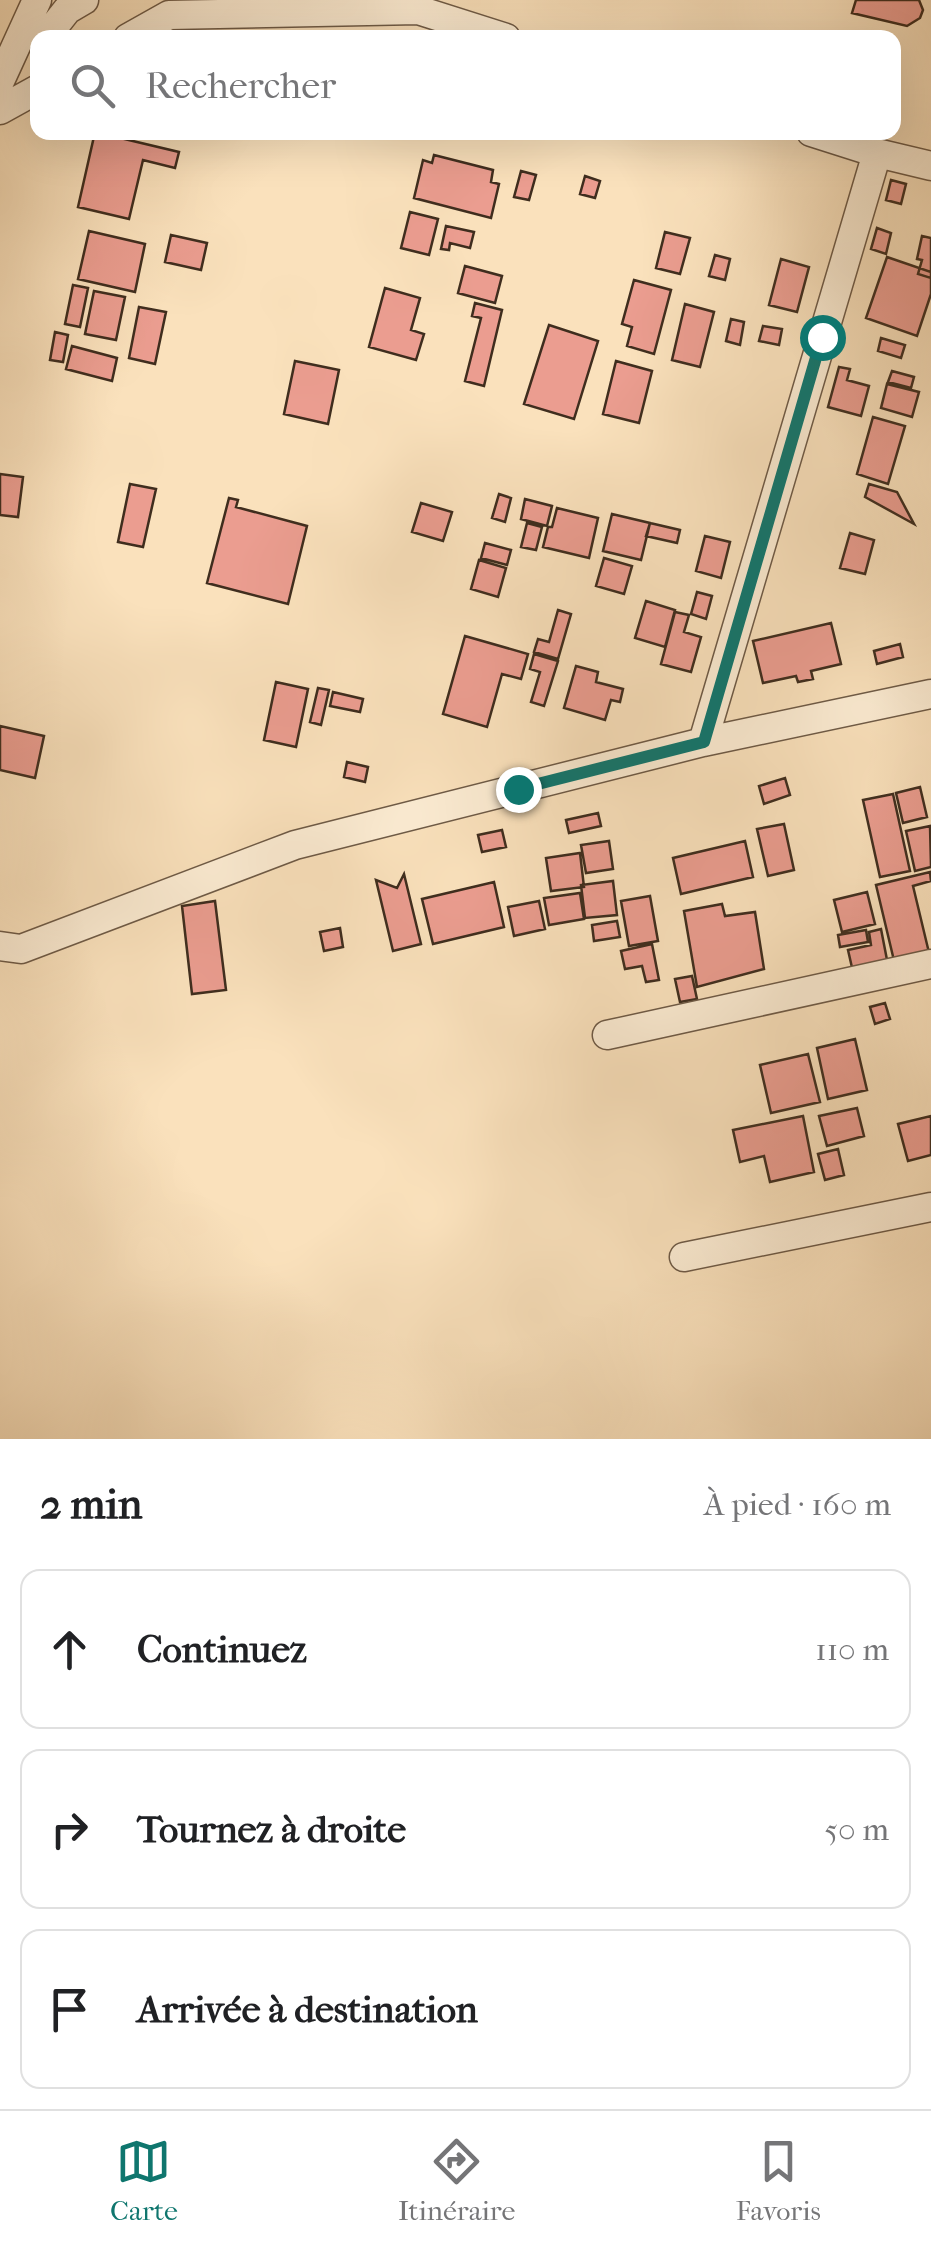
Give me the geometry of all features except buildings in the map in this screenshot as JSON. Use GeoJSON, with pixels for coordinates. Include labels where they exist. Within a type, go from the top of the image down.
{"type":"FeatureCollection","features":[{"type":"Feature","properties":{"kind":"street"},"geometry":{"type":"LineString","coordinates":[[0,81],[37,0]]}},
{"type":"Feature","properties":{"kind":"street"},"geometry":{"type":"LineString","coordinates":[[51,30],[66,10],[84,0]]}},
{"type":"Feature","properties":{"kind":"street"},"geometry":{"type":"LineString","coordinates":[[142,30],[168,15],[418,10],[481,30]]}},
{"type":"Feature","properties":{"kind":"street"},"geometry":{"type":"LineString","coordinates":[[0,96],[30,58]]}},
{"type":"Feature","properties":{"kind":"street"},"geometry":{"type":"LineString","coordinates":[[0,110],[30,93]]}},
{"type":"Feature","properties":{"kind":"street"},"geometry":{"type":"LineString","coordinates":[[836,140],[931,166]]}},
{"type":"Feature","properties":{"kind":"street"},"geometry":{"type":"LineString","coordinates":[[704,742],[877,153]]}},
{"type":"Feature","properties":{"kind":"street"},"geometry":{"type":"LineString","coordinates":[[0,946],[20,949],[295,845],[704,742],[931,694]]}},
{"type":"Feature","properties":{"kind":"street"},"geometry":{"type":"LineString","coordinates":[[607,1034],[931,964]]}},
{"type":"Feature","properties":{"kind":"street"},"geometry":{"type":"LineString","coordinates":[[684,1257],[931,1207]]}},
{"type":"Feature","properties":{"kind":"route"},"geometry":{"type":"LineString","coordinates":[[518,789],[704,742],[822,337]]}}]}
